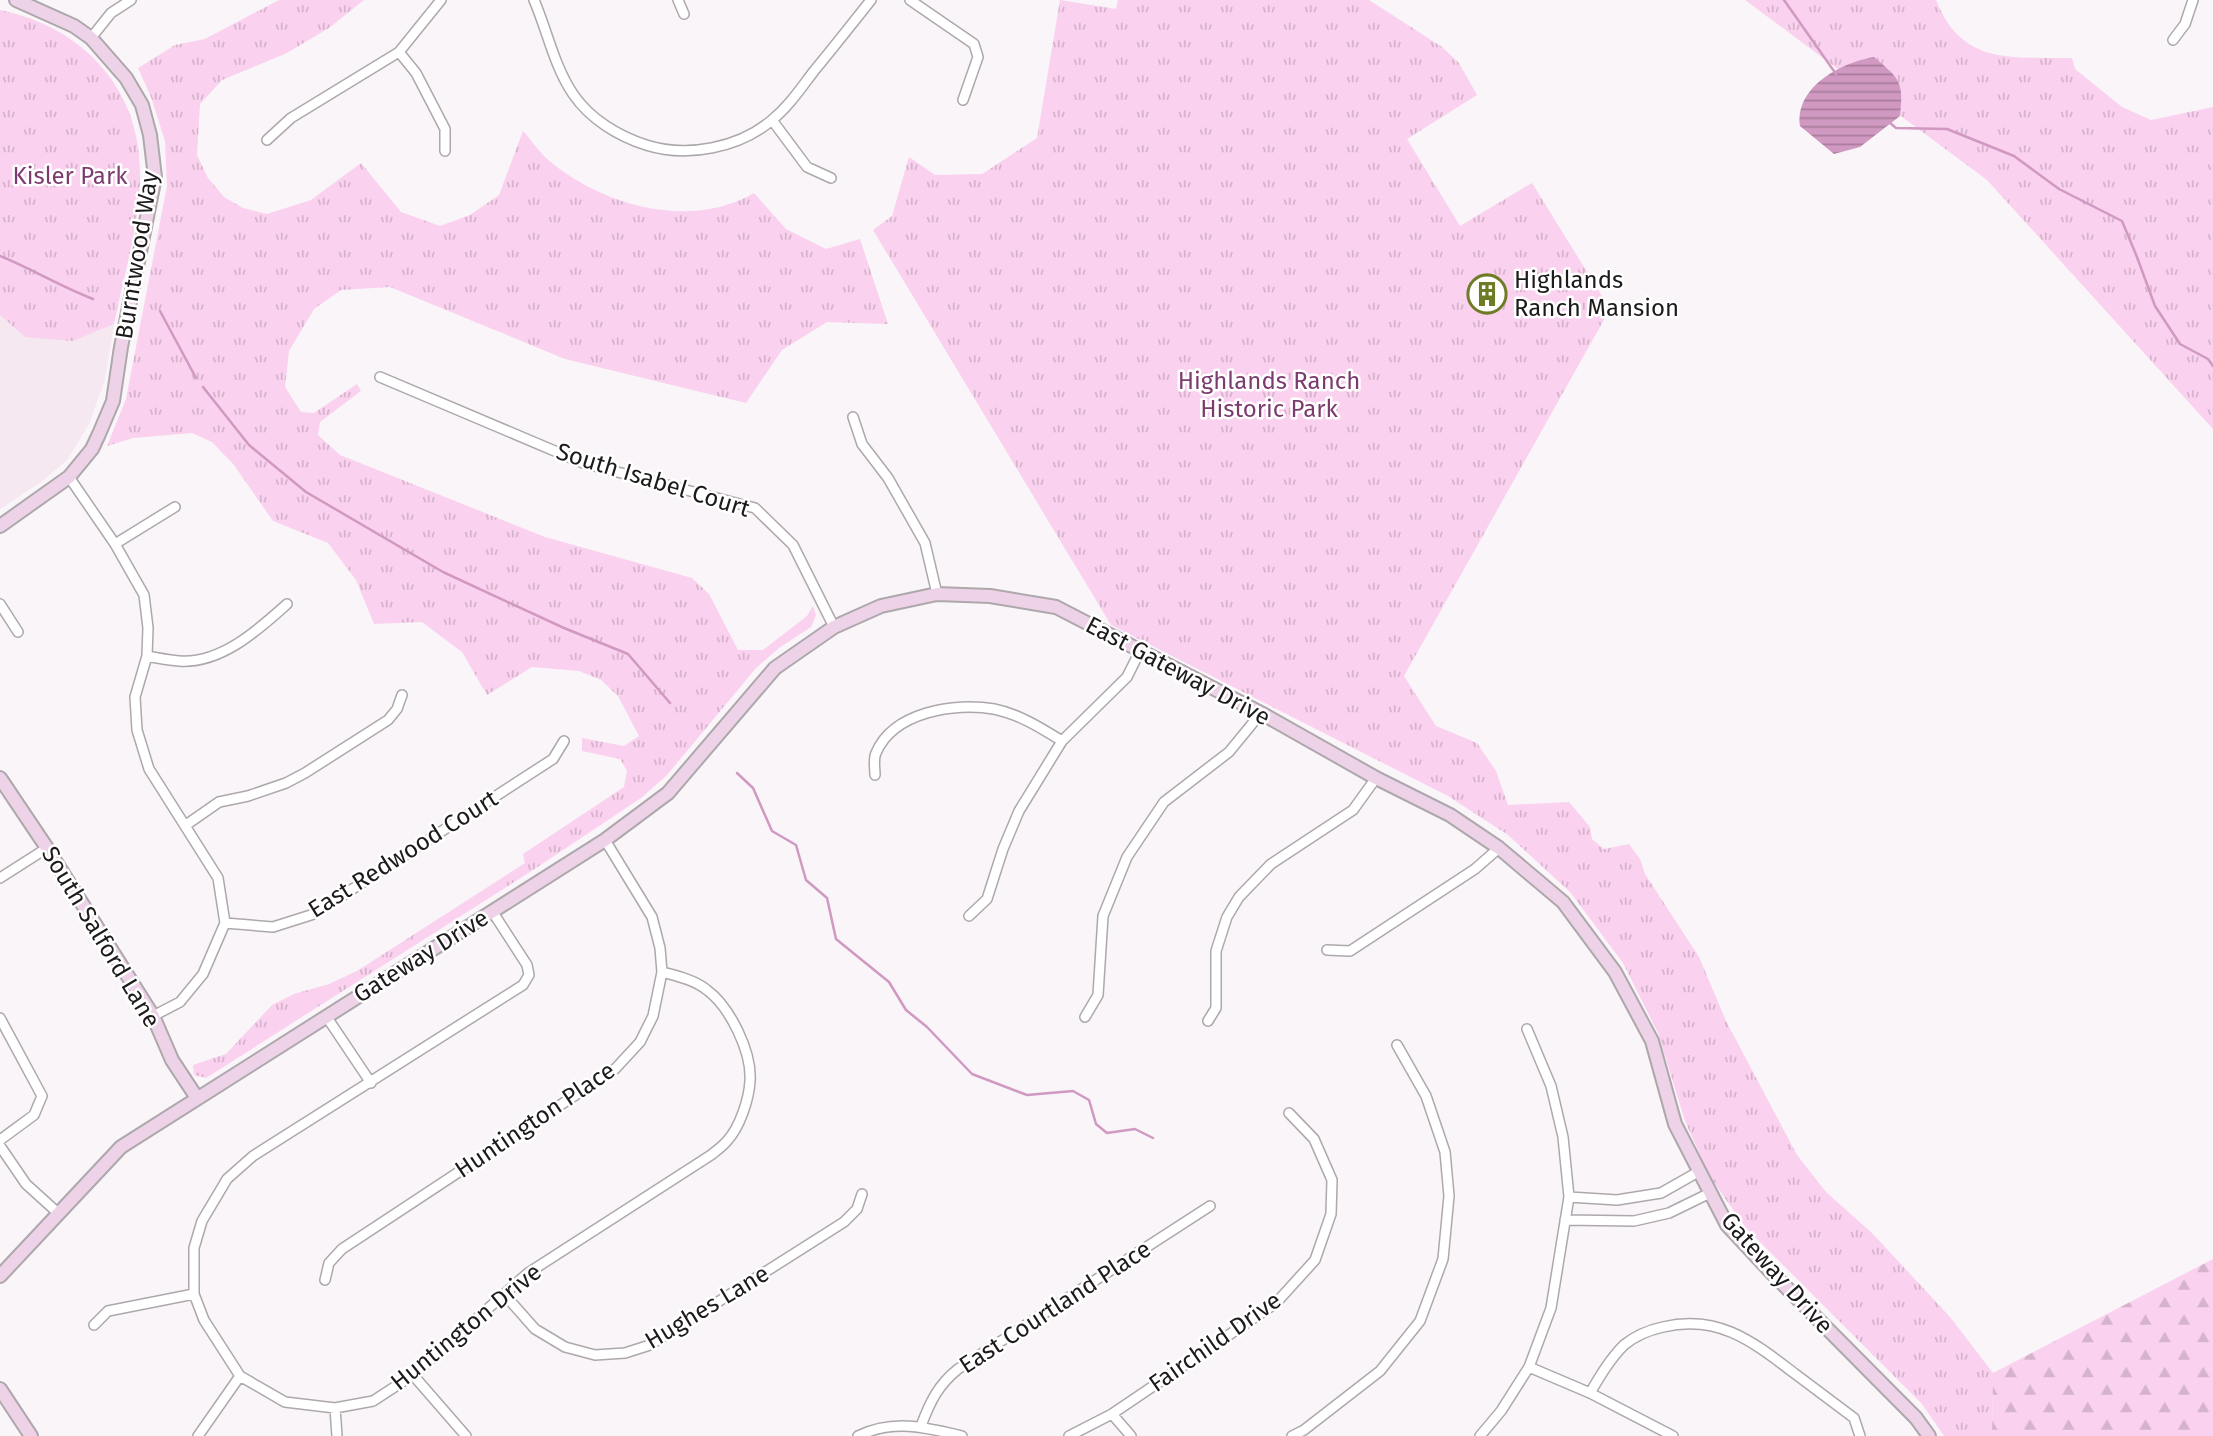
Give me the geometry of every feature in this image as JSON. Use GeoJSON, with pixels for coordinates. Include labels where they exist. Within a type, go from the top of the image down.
{"type":"FeatureCollection","features":[{"type":"Feature","properties":{"kind":"street","name":"Burntwood Way"},"geometry":{"type":"LineString","coordinates":[[0,526],[69,477],[92,449],[113,401],[155,177],[150,135],[142,105],[126,78],[92,38],[74,26],[16,0]]}},
{"type":"Feature","properties":{"kind":"street"},"geometry":{"type":"LineString","coordinates":[[92,38],[111,13],[131,0]]}},
{"type":"Feature","properties":{"kind":"street"},"geometry":{"type":"LineString","coordinates":[[267,140],[291,118],[399,52],[441,0]]}},
{"type":"Feature","properties":{"kind":"street"},"geometry":{"type":"LineString","coordinates":[[534,0],[572,93],[587,112],[629,140],[654,148],[695,150],[722,146],[747,136],[772,120],[793,99],[871,0]]}},
{"type":"Feature","properties":{"kind":"street"},"geometry":{"type":"LineString","coordinates":[[678,0],[684,14]]}},
{"type":"Feature","properties":{"kind":"street"},"geometry":{"type":"LineString","coordinates":[[910,0],[974,44],[978,57],[963,100]]}},
{"type":"Feature","properties":{"kind":"street"},"geometry":{"type":"LineString","coordinates":[[2172,40],[2185,24],[2193,0]]}},
{"type":"Feature","properties":{"kind":"street"},"geometry":{"type":"LineString","coordinates":[[399,52],[416,72],[445,129],[445,151]]}},
{"type":"Feature","properties":{"kind":"street"},"geometry":{"type":"LineString","coordinates":[[772,120],[807,167],[831,178]]}},
{"type":"Feature","properties":{"kind":"street","name":"South Isabel Court"},"geometry":{"type":"LineString","coordinates":[[380,377],[583,463],[755,508],[793,545],[834,626]]}},
{"type":"Feature","properties":{"kind":"street"},"geometry":{"type":"LineString","coordinates":[[853,417],[862,444],[888,478],[925,543],[937,594]]}},
{"type":"Feature","properties":{"kind":"street"},"geometry":{"type":"LineString","coordinates":[[69,477],[116,544],[145,595],[147,656],[135,697],[137,730],[149,769],[218,878],[225,923],[203,974],[180,1002],[153,1016]]}},
{"type":"Feature","properties":{"kind":"street"},"geometry":{"type":"LineString","coordinates":[[116,544],[175,507]]}},
{"type":"Feature","properties":{"kind":"street","name":"East Gateway Drive"},"geometry":{"type":"LineString","coordinates":[[834,626],[881,606],[937,594],[990,596],[1056,607],[1450,815],[1499,848]]}},
{"type":"Feature","properties":{"kind":"street"},"geometry":{"type":"LineString","coordinates":[[0,604],[18,632]]}},
{"type":"Feature","properties":{"kind":"street"},"geometry":{"type":"LineString","coordinates":[[147,656],[182,662],[219,654],[256,633],[287,604]]}},
{"type":"Feature","properties":{"kind":"street","name":"Gateway Drive"},"geometry":{"type":"LineString","coordinates":[[0,1276],[121,1147],[605,840],[668,793],[775,668],[834,626]]}},
{"type":"Feature","properties":{"kind":"street"},"geometry":{"type":"LineString","coordinates":[[969,916],[987,899],[1019,811],[1062,741],[1127,677],[1140,651]]}},
{"type":"Feature","properties":{"kind":"street"},"geometry":{"type":"LineString","coordinates":[[186,825],[219,802],[248,796],[286,783],[305,773],[388,720],[397,709],[402,695]]}},
{"type":"Feature","properties":{"kind":"street"},"geometry":{"type":"LineString","coordinates":[[875,775],[875,754],[892,732],[912,717],[944,708],[994,709],[1031,722],[1062,741]]}},
{"type":"Feature","properties":{"kind":"street"},"geometry":{"type":"LineString","coordinates":[[1085,1017],[1098,995],[1103,916],[1127,857],[1164,802],[1229,752],[1261,713]]}},
{"type":"Feature","properties":{"kind":"street","name":"East Redwood Court"},"geometry":{"type":"LineString","coordinates":[[225,923],[273,927],[314,914],[553,758],[564,741]]}},
{"type":"Feature","properties":{"kind":"street","name":"South Salford Lane"},"geometry":{"type":"LineString","coordinates":[[0,778],[153,1016],[172,1060],[197,1098]]}},
{"type":"Feature","properties":{"kind":"street"},"geometry":{"type":"LineString","coordinates":[[1208,1021],[1216,1007],[1216,951],[1227,917],[1238,897],[1271,864],[1353,810],[1376,778]]}},
{"type":"Feature","properties":{"kind":"street","name":"Huntington Place"},"geometry":{"type":"LineString","coordinates":[[325,1280],[329,1263],[342,1249],[615,1069],[640,1042],[653,1017],[662,972],[660,948],[652,917],[605,840]]}},
{"type":"Feature","properties":{"kind":"street"},"geometry":{"type":"LineString","coordinates":[[0,878],[47,848]]}},
{"type":"Feature","properties":{"kind":"street"},"geometry":{"type":"LineString","coordinates":[[1327,950],[1350,951],[1475,869],[1499,848]]}},
{"type":"Feature","properties":{"kind":"street","name":"Gateway Drive"},"geometry":{"type":"LineString","coordinates":[[1499,848],[1563,902],[1615,972],[1652,1041],[1675,1124],[1727,1225],[1916,1418],[1929,1436]]}},
{"type":"Feature","properties":{"kind":"street","name":"Huntington Drive"},"geometry":{"type":"LineString","coordinates":[[492,911],[527,965],[529,975],[523,985],[253,1156],[226,1179],[202,1221],[194,1248],[194,1294],[204,1320],[240,1376],[285,1402],[335,1408],[373,1401],[413,1375],[528,1273],[711,1155],[728,1140],[744,1108],[750,1079],[743,1045],[732,1018],[707,990],[683,978],[662,972]]}},
{"type":"Feature","properties":{"kind":"street"},"geometry":{"type":"LineString","coordinates":[[326,1016],[371,1083]]}},
{"type":"Feature","properties":{"kind":"street"},"geometry":{"type":"LineString","coordinates":[[0,1018],[42,1096],[34,1115],[0,1140]]}},
{"type":"Feature","properties":{"kind":"street"},"geometry":{"type":"LineString","coordinates":[[1480,1436],[1501,1411],[1529,1367],[1551,1308],[1569,1198],[1563,1137],[1551,1086],[1527,1029]]}},
{"type":"Feature","properties":{"kind":"street"},"geometry":{"type":"LineString","coordinates":[[1292,1436],[1307,1433],[1380,1371],[1420,1321],[1443,1259],[1449,1196],[1445,1152],[1426,1096],[1398,1045]]}},
{"type":"Feature","properties":{"kind":"street","name":"Fairchild Drive"},"geometry":{"type":"LineString","coordinates":[[1069,1436],[1112,1414],[1276,1303],[1315,1260],[1331,1214],[1332,1180],[1314,1139],[1289,1112]]}},
{"type":"Feature","properties":{"kind":"street"},"geometry":{"type":"LineString","coordinates":[[0,1146],[26,1184],[58,1213]]}},
{"type":"Feature","properties":{"kind":"street"},"geometry":{"type":"LineString","coordinates":[[1569,1198],[1618,1200],[1661,1193],[1698,1172]]}},
{"type":"Feature","properties":{"kind":"street","name":"Hughes Lane"},"geometry":{"type":"LineString","coordinates":[[504,1294],[535,1329],[565,1347],[595,1355],[625,1353],[650,1345],[844,1222],[857,1209],[862,1194]]}},
{"type":"Feature","properties":{"kind":"street"},"geometry":{"type":"LineString","coordinates":[[1565,1220],[1634,1221],[1669,1213],[1710,1194]]}},
{"type":"Feature","properties":{"kind":"street","name":"East Courtland Place"},"geometry":{"type":"LineString","coordinates":[[921,1426],[933,1396],[943,1381],[958,1369],[1210,1206]]}},
{"type":"Feature","properties":{"kind":"street"},"geometry":{"type":"LineString","coordinates":[[94,1325],[108,1311],[194,1294]]}},
{"type":"Feature","properties":{"kind":"street"},"geometry":{"type":"LineString","coordinates":[[1590,1393],[1610,1361],[1626,1343],[1659,1328],[1681,1323],[1705,1325],[1726,1329],[1753,1342],[1854,1418],[1860,1436]]}},
{"type":"Feature","properties":{"kind":"street"},"geometry":{"type":"LineString","coordinates":[[1529,1367],[1590,1393],[1673,1436]]}},
{"type":"Feature","properties":{"kind":"street"},"geometry":{"type":"LineString","coordinates":[[413,1375],[466,1436]]}},
{"type":"Feature","properties":{"kind":"street"},"geometry":{"type":"LineString","coordinates":[[198,1436],[240,1376]]}},
{"type":"Feature","properties":{"kind":"street"},"geometry":{"type":"LineString","coordinates":[[0,1389],[31,1436]]}},
{"type":"Feature","properties":{"kind":"street"},"geometry":{"type":"LineString","coordinates":[[335,1408],[337,1436]]}},
{"type":"Feature","properties":{"kind":"street"},"geometry":{"type":"LineString","coordinates":[[1112,1414],[1131,1436]]}},
{"type":"Feature","properties":{"kind":"street"},"geometry":{"type":"LineString","coordinates":[[858,1436],[902,1424],[962,1436]]}},
{"type":"Feature","properties":{"kind":"shaded area"},"geometry":{"type":"Polygon","coordinates":[[[1874,57],[1898,82],[1901,96],[1900,116],[1860,147],[1834,154],[1800,126],[1800,112],[1812,89],[1822,79],[1847,65],[1874,57]]]}},
{"type":"Feature","properties":{"kind":"shaded area"},"geometry":{"type":"Polygon","coordinates":[[[0,315],[73,341],[114,324],[105,380],[89,424],[67,460],[41,482],[0,509],[0,315]]]}},
{"type":"Feature","properties":{"kind":"green space"},"geometry":{"type":"Polygon","coordinates":[[[279,0],[364,0],[329,28],[287,53],[222,80],[200,104],[197,155],[208,178],[224,197],[243,208],[267,214],[311,200],[361,163],[401,212],[440,226],[470,215],[499,195],[523,131],[548,160],[573,178],[623,201],[649,208],[703,210],[729,204],[754,193],[786,229],[826,249],[860,239],[888,324],[827,322],[782,350],[746,403],[565,359],[390,287],[341,290],[314,309],[289,351],[285,387],[301,412],[314,413],[357,384],[361,391],[320,422],[318,435],[340,455],[545,537],[692,578],[709,594],[738,650],[763,650],[807,616],[813,606],[816,615],[811,627],[779,648],[756,668],[667,775],[641,798],[206,1078],[194,1075],[193,1065],[226,1054],[272,1005],[357,971],[525,863],[523,854],[624,787],[627,771],[620,759],[582,751],[582,738],[624,746],[639,736],[618,696],[601,680],[579,671],[532,667],[487,695],[462,652],[422,622],[374,624],[356,580],[328,543],[273,521],[234,465],[212,442],[192,433],[133,438],[107,446],[126,399],[167,186],[165,141],[151,97],[138,68],[175,45],[205,39],[279,0]]]}},
{"type":"Feature","properties":{"kind":"green space","name":"Highlands Ranch Historic Park"},"geometry":{"type":"Polygon","coordinates":[[[1060,0],[1116,9],[1118,0],[1369,0],[1442,47],[1459,63],[1477,95],[1407,139],[1460,226],[1532,183],[1610,309],[1404,676],[1436,726],[1477,743],[1496,771],[1508,805],[1569,802],[1590,827],[1592,839],[1604,849],[1629,844],[1640,859],[1645,874],[1699,957],[1726,1021],[1797,1155],[1826,1192],[1873,1234],[1950,1317],[1993,1373],[1992,1436],[1944,1436],[1922,1404],[1746,1228],[1710,1177],[1685,1121],[1658,1033],[1623,963],[1570,892],[1508,835],[1448,796],[1111,625],[873,230],[892,216],[909,157],[935,175],[982,174],[1037,138],[1060,0]]]}},
{"type":"Feature","properties":{"kind":"green space"},"geometry":{"type":"Polygon","coordinates":[[[1745,0],[1936,0],[1947,21],[1960,37],[1975,47],[2009,57],[2072,58],[2075,69],[2122,107],[2151,120],[2213,107],[2213,429],[1987,180],[1745,0]]]}},
{"type":"Feature","properties":{"kind":"green space","name":"Kisler Park"},"geometry":{"type":"Polygon","coordinates":[[[0,10],[29,18],[55,30],[100,64],[129,112],[137,140],[140,170],[138,209],[114,324],[73,341],[25,337],[0,315],[0,10]]]}},
{"type":"Feature","properties":{"kind":"green space"},"geometry":{"type":"Polygon","coordinates":[[[2213,1259],[2213,1436],[1992,1436],[1993,1373],[2213,1259]]]}},
{"type":"Feature","properties":{"kind":"waterway"},"geometry":{"type":"LineString","coordinates":[[1784,0],[1836,74]]}},
{"type":"Feature","properties":{"kind":"waterway"},"geometry":{"type":"LineString","coordinates":[[1890,123],[1896,128],[1947,129],[2014,156],[2059,189],[2122,221],[2155,306],[2180,344],[2208,359],[2213,366]]}},
{"type":"Feature","properties":{"kind":"waterway"},"geometry":{"type":"LineString","coordinates":[[0,256],[93,299]]}},
{"type":"Feature","properties":{"kind":"waterway"},"geometry":{"type":"LineString","coordinates":[[160,311],[196,378]]}},
{"type":"Feature","properties":{"kind":"waterway"},"geometry":{"type":"LineString","coordinates":[[203,387],[249,445],[306,492],[443,572],[564,628],[628,654],[670,703]]}},
{"type":"Feature","properties":{"kind":"waterway"},"geometry":{"type":"LineString","coordinates":[[737,773],[753,788],[772,831],[796,845],[806,880],[827,898],[836,939],[889,982],[906,1010],[927,1027],[972,1074],[1027,1095],[1073,1091],[1089,1100],[1096,1124],[1107,1133],[1135,1129],[1153,1138]]}},
{"type":"Feature","properties":{"kind":"place","name":"Highlands Ranch Mansion"},"geometry":{"type":"Point","coordinates":[1487,294]}}]}
